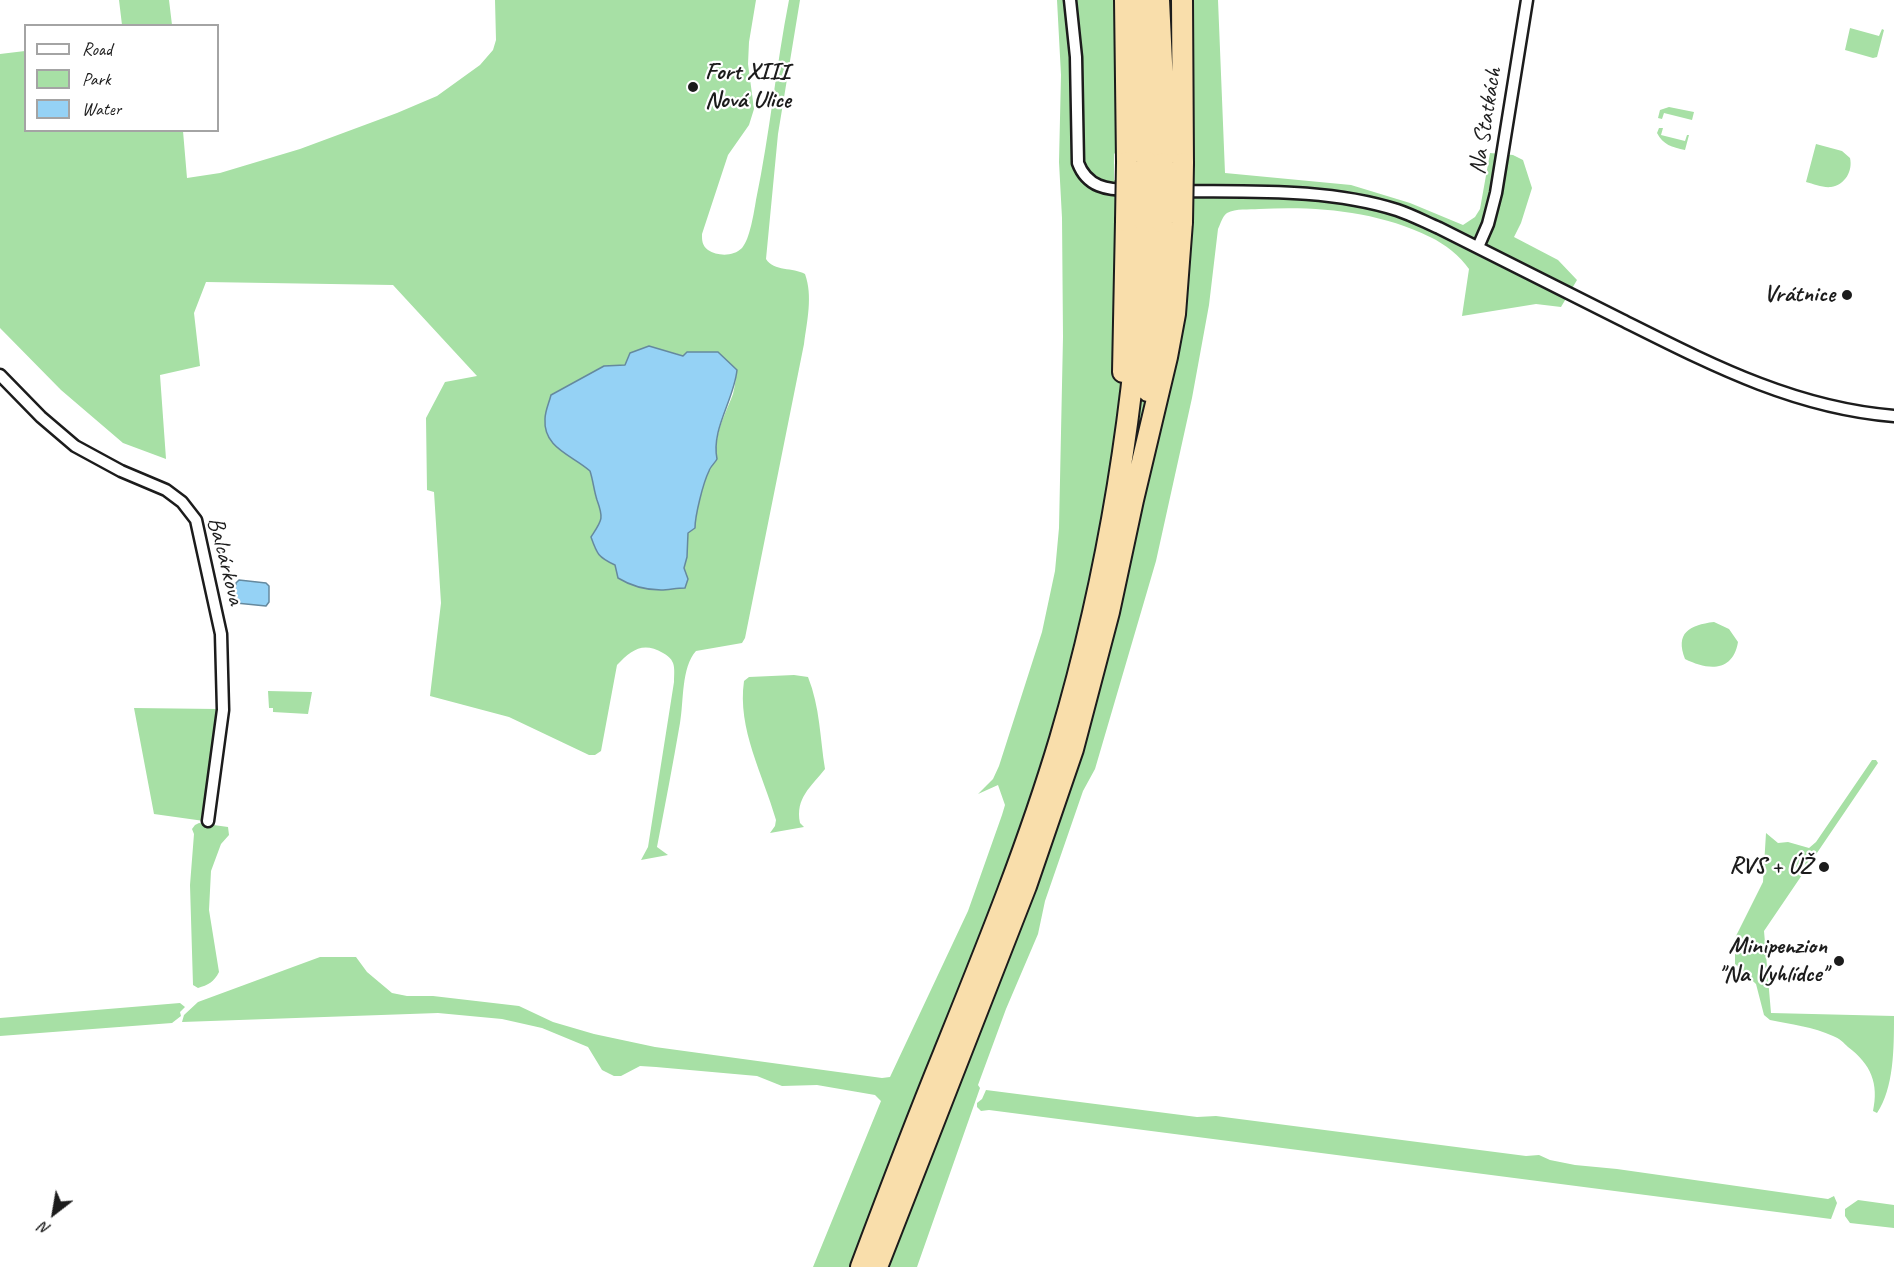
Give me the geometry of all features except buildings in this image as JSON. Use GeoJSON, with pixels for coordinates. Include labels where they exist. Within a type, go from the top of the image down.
{"type":"FeatureCollection","features":[{"type":"Feature","properties":{"kind":"highway"},"geometry":{"type":"LineString","coordinates":[[877,1267],[1006,939],[1050,818],[1089,690],[1133,500],[1156,325],[1154,222],[1146,162],[1126,68],[1120,0]]}},
{"type":"Feature","properties":{"kind":"highway"},"geometry":{"type":"LineString","coordinates":[[1125,0],[1126,68]]}},
{"type":"Feature","properties":{"kind":"highway"},"geometry":{"type":"LineString","coordinates":[[1142,0],[1146,162]]}},
{"type":"Feature","properties":{"kind":"highway"},"geometry":{"type":"LineString","coordinates":[[1146,162],[1164,104],[1159,0]]}},
{"type":"Feature","properties":{"kind":"highway"},"geometry":{"type":"LineString","coordinates":[[1177,0],[1182,60]]}},
{"type":"Feature","properties":{"kind":"highway"},"geometry":{"type":"LineString","coordinates":[[861,1267],[1007,895],[1038,809],[1089,632],[1120,478],[1154,222],[1183,163],[1182,0]]}},
{"type":"Feature","properties":{"kind":"street"},"geometry":{"type":"LineString","coordinates":[[1070,0],[1076,57],[1078,163],[1086,178],[1094,184],[1112,190],[1306,194],[1342,197],[1403,212],[1737,376],[1810,402],[1846,410],[1894,416]]}},
{"type":"Feature","properties":{"kind":"street","name":"Na Statkách"},"geometry":{"type":"LineString","coordinates":[[1478,247],[1492,210],[1527,0]]}},
{"type":"Feature","properties":{"kind":"street","name":"Balcárkova"},"geometry":{"type":"LineString","coordinates":[[0,375],[40,417],[75,446],[121,471],[166,490],[182,502],[196,520],[221,634],[223,710],[208,821]]}},
{"type":"Feature","properties":{"kind":"green space"},"geometry":{"type":"Polygon","coordinates":[[[119,0],[169,0],[172,24],[122,24],[119,0]]]}},
{"type":"Feature","properties":{"kind":"green space"},"geometry":{"type":"Polygon","coordinates":[[[495,0],[756,0],[748,64],[754,109],[749,125],[728,155],[702,234],[703,243],[708,250],[730,254],[738,251],[745,244],[753,218],[789,0],[800,0],[778,134],[766,259],[779,268],[805,274],[809,300],[804,344],[745,638],[742,643],[696,651],[685,675],[680,723],[657,847],[668,855],[641,860],[648,847],[674,682],[674,665],[666,655],[656,649],[638,649],[632,651],[617,665],[601,751],[595,755],[589,755],[509,717],[430,696],[441,603],[434,492],[427,490],[426,418],[445,382],[477,376],[393,285],[206,282],[194,313],[200,366],[160,375],[166,459],[123,443],[61,390],[0,328],[0,54],[24,51],[24,132],[183,132],[187,178],[220,173],[300,149],[397,113],[437,96],[480,65],[493,50],[496,40],[495,0]],[[649,346],[626,365],[604,366],[583,464],[590,470],[596,498],[602,508],[601,521],[591,537],[602,557],[615,565],[618,578],[664,590],[671,587],[681,575],[686,557],[688,533],[695,528],[704,483],[717,459],[718,434],[733,394],[737,370],[732,365],[684,356],[649,346]]]}},
{"type":"Feature","properties":{"kind":"green space"},"geometry":{"type":"Polygon","coordinates":[[[1057,0],[1115,0],[1119,149],[1114,154],[1114,180],[1190,185],[1186,0],[1218,0],[1225,173],[1351,185],[1410,203],[1463,225],[1475,217],[1480,209],[1490,153],[1513,155],[1523,160],[1532,188],[1514,237],[1558,260],[1577,280],[1561,307],[1536,304],[1462,316],[1469,269],[1447,247],[1410,228],[1347,212],[1303,208],[1231,211],[1224,216],[1218,229],[1209,305],[1192,398],[1156,561],[1095,769],[1083,791],[1045,901],[1038,934],[1006,1009],[978,1085],[980,1088],[917,1267],[813,1267],[881,1101],[875,1095],[817,1085],[782,1086],[757,1076],[656,1067],[640,1066],[621,1076],[614,1076],[602,1070],[588,1047],[542,1028],[502,1019],[438,1013],[182,1022],[184,1015],[198,1002],[320,957],[356,957],[367,972],[392,993],[519,1006],[553,1022],[594,1034],[655,1047],[882,1078],[890,1077],[968,911],[1002,815],[1005,805],[998,785],[978,794],[993,779],[999,766],[1042,632],[1055,571],[1059,528],[1063,337],[1059,162],[1061,75],[1057,0]]]}},
{"type":"Feature","properties":{"kind":"green space"},"geometry":{"type":"Polygon","coordinates":[[[1850,28],[1879,36],[1882,29],[1884,30],[1877,57],[1873,58],[1845,50],[1850,28]]]}},
{"type":"Feature","properties":{"kind":"green space"},"geometry":{"type":"Polygon","coordinates":[[[1669,107],[1694,112],[1692,120],[1664,113],[1662,119],[1658,118],[1660,110],[1669,107]]]}},
{"type":"Feature","properties":{"kind":"green space"},"geometry":{"type":"Polygon","coordinates":[[[1659,128],[1663,128],[1661,135],[1685,141],[1689,135],[1685,150],[1665,143],[1657,133],[1659,128]]]}},
{"type":"Feature","properties":{"kind":"green space"},"geometry":{"type":"Polygon","coordinates":[[[1816,144],[1842,151],[1850,158],[1847,177],[1836,186],[1828,187],[1806,182],[1816,144]]]}},
{"type":"Feature","properties":{"kind":"green space"},"geometry":{"type":"Polygon","coordinates":[[[1714,622],[1729,629],[1738,642],[1731,659],[1725,664],[1710,667],[1685,659],[1682,643],[1686,632],[1698,625],[1714,622]]]}},
{"type":"Feature","properties":{"kind":"green space"},"geometry":{"type":"Polygon","coordinates":[[[794,675],[808,677],[812,688],[825,769],[802,800],[799,814],[800,823],[804,827],[770,833],[776,820],[748,734],[744,716],[744,681],[749,677],[794,675]]]}},
{"type":"Feature","properties":{"kind":"green space"},"geometry":{"type":"Polygon","coordinates":[[[268,691],[312,692],[308,714],[273,712],[273,708],[269,708],[268,691]]]}},
{"type":"Feature","properties":{"kind":"green space"},"geometry":{"type":"Polygon","coordinates":[[[134,708],[217,709],[204,821],[154,814],[134,708]]]}},
{"type":"Feature","properties":{"kind":"green space"},"geometry":{"type":"Polygon","coordinates":[[[1872,760],[1878,763],[1764,931],[1771,1013],[1894,1016],[1890,1080],[1883,1103],[1877,1113],[1873,1111],[1874,1083],[1862,1060],[1839,1039],[1826,1033],[1770,1020],[1764,1015],[1756,984],[1735,964],[1735,938],[1763,882],[1766,833],[1778,843],[1788,842],[1809,848],[1816,842],[1872,760]]]}},
{"type":"Feature","properties":{"kind":"green space"},"geometry":{"type":"Polygon","coordinates":[[[199,823],[228,827],[229,835],[221,844],[211,871],[209,910],[219,972],[210,983],[198,988],[193,985],[190,885],[194,834],[192,829],[199,823]]]}},
{"type":"Feature","properties":{"kind":"green space"},"geometry":{"type":"Polygon","coordinates":[[[180,1003],[185,1007],[180,1012],[181,1016],[172,1023],[0,1036],[0,1018],[180,1003]]]}},
{"type":"Feature","properties":{"kind":"green space"},"geometry":{"type":"Polygon","coordinates":[[[986,1090],[1197,1117],[1216,1116],[1526,1156],[1539,1155],[1550,1160],[1575,1165],[1828,1199],[1834,1196],[1837,1203],[1831,1219],[989,1110],[981,1111],[977,1103],[982,1099],[986,1090]]]}},
{"type":"Feature","properties":{"kind":"green space"},"geometry":{"type":"Polygon","coordinates":[[[1858,1200],[1894,1205],[1894,1228],[1850,1223],[1845,1216],[1845,1209],[1858,1200]]]}},
{"type":"Feature","properties":{"kind":"water"},"geometry":{"type":"Polygon","coordinates":[[[649,346],[683,356],[687,352],[718,352],[737,370],[717,437],[717,459],[704,483],[695,528],[688,533],[684,568],[688,579],[685,588],[650,589],[618,578],[615,565],[599,554],[591,537],[600,523],[601,511],[590,471],[560,450],[549,437],[546,429],[545,416],[551,395],[604,366],[625,365],[630,353],[649,346]]]}},
{"type":"Feature","properties":{"kind":"water"},"geometry":{"type":"Polygon","coordinates":[[[239,580],[266,583],[269,586],[269,602],[266,606],[236,603],[233,598],[236,583],[239,580]]]}},
{"type":"Feature","properties":{"kind":"place","name":"Fort XIII Nová Ulice"},"geometry":{"type":"Point","coordinates":[693,87]}},
{"type":"Feature","properties":{"kind":"place","name":"Vrátnice"},"geometry":{"type":"Point","coordinates":[1847,295]}},
{"type":"Feature","properties":{"kind":"place","name":"RVS + ÚŽ"},"geometry":{"type":"Point","coordinates":[1824,867]}},
{"type":"Feature","properties":{"kind":"place","name":"Minipenzion \"Na Vyhlídce\""},"geometry":{"type":"Point","coordinates":[1839,961]}}]}
